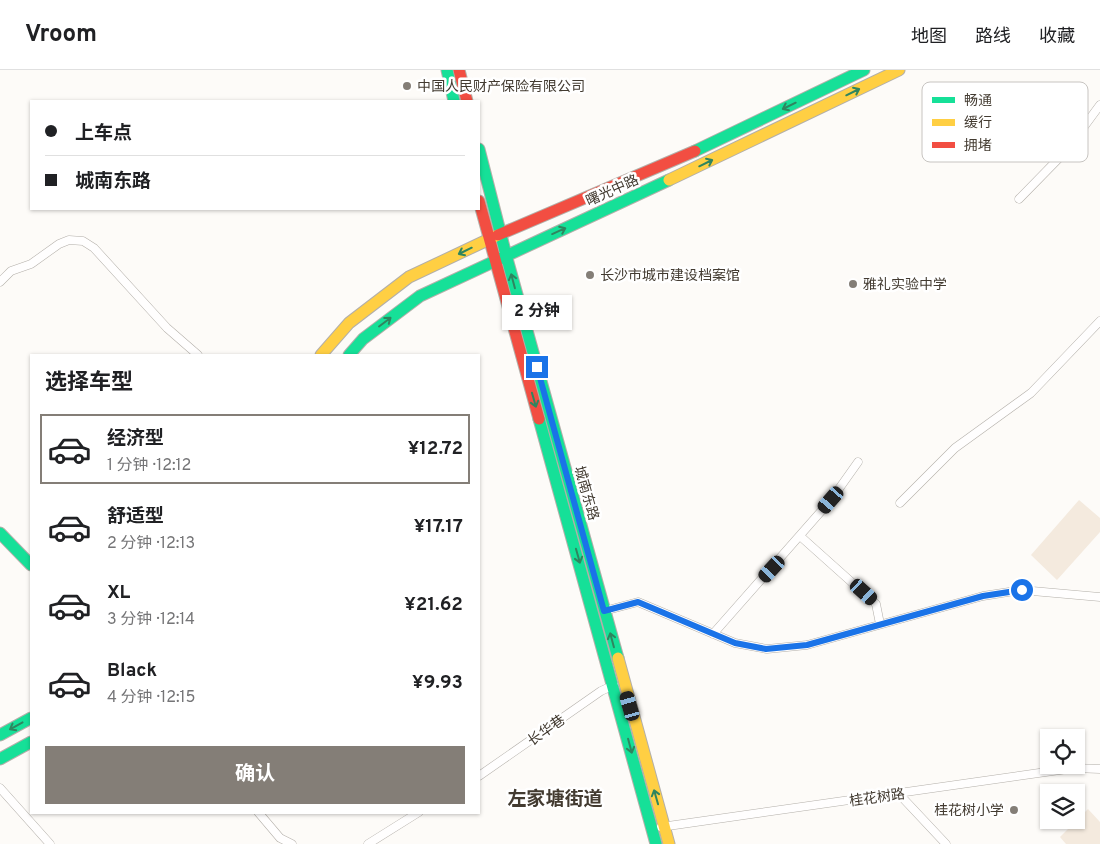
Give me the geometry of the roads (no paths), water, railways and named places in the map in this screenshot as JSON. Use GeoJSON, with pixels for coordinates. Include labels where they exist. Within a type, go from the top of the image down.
{"type":"FeatureCollection","features":[{"type":"Feature","properties":{"kind":"main road"},"geometry":{"type":"LineString","coordinates":[[447,70],[454,100]]}},
{"type":"Feature","properties":{"kind":"main road"},"geometry":{"type":"LineString","coordinates":[[459,70],[467,100]]}},
{"type":"Feature","properties":{"kind":"main road","name":"曙光中路"},"geometry":{"type":"LineString","coordinates":[[321,354],[348,323],[409,277],[488,239],[667,164],[864,70]]}},
{"type":"Feature","properties":{"kind":"main road","name":"曙光中路"},"geometry":{"type":"LineString","coordinates":[[350,354],[363,339],[420,296],[500,257],[672,179],[899,70]]}},
{"type":"Feature","properties":{"kind":"main road","name":"城南东路"},"geometry":{"type":"LineString","coordinates":[[480,153],[500,234],[500,257],[614,685],[659,827],[669,844]]}},
{"type":"Feature","properties":{"kind":"main road","name":"城南东路"},"geometry":{"type":"LineString","coordinates":[[480,205],[488,239],[500,257],[604,611],[659,827],[656,844]]}},
{"type":"Feature","properties":{"kind":"main road"},"geometry":{"type":"LineString","coordinates":[[0,533],[30,564]]}},
{"type":"Feature","properties":{"kind":"main road"},"geometry":{"type":"LineString","coordinates":[[0,735],[30,719]]}},
{"type":"Feature","properties":{"kind":"main road"},"geometry":{"type":"LineString","coordinates":[[0,759],[30,743]]}},
{"type":"Feature","properties":{"kind":"street"},"geometry":{"type":"LineString","coordinates":[[1088,121],[1100,105]]}},
{"type":"Feature","properties":{"kind":"street"},"geometry":{"type":"LineString","coordinates":[[1019,199],[1055,162]]}},
{"type":"Feature","properties":{"kind":"street"},"geometry":{"type":"LineString","coordinates":[[0,282],[12,272],[31,264],[60,244],[76,239],[84,241],[94,248],[167,328],[197,354]]}},
{"type":"Feature","properties":{"kind":"street"},"geometry":{"type":"LineString","coordinates":[[900,503],[956,448],[1031,393],[1100,321]]}},
{"type":"Feature","properties":{"kind":"street"},"geometry":{"type":"LineString","coordinates":[[713,634],[831,500],[858,462]]}},
{"type":"Feature","properties":{"kind":"street"},"geometry":{"type":"LineString","coordinates":[[800,536],[876,604],[880,624]]}},
{"type":"Feature","properties":{"kind":"street"},"geometry":{"type":"LineString","coordinates":[[604,611],[638,602],[735,643],[766,649],[807,645],[983,596],[1022,590],[1100,597]]}},
{"type":"Feature","properties":{"kind":"street","name":"长华巷"},"geometry":{"type":"LineString","coordinates":[[480,775],[601,691],[614,685]]}},
{"type":"Feature","properties":{"kind":"street","name":"桂花树路"},"geometry":{"type":"LineString","coordinates":[[659,827],[1074,768],[1100,769]]}},
{"type":"Feature","properties":{"kind":"street"},"geometry":{"type":"LineString","coordinates":[[0,788],[50,844]]}},
{"type":"Feature","properties":{"kind":"street"},"geometry":{"type":"LineString","coordinates":[[899,794],[946,844]]}},
{"type":"Feature","properties":{"kind":"street"},"geometry":{"type":"LineString","coordinates":[[260,814],[280,838],[292,844]]}},
{"type":"Feature","properties":{"kind":"street"},"geometry":{"type":"LineString","coordinates":[[368,844],[416,814]]}},
{"type":"Feature","properties":{"kind":"place","name":"中国人民财产保险有限公司"},"geometry":{"type":"Point","coordinates":[407,86]}},
{"type":"Feature","properties":{"kind":"place","name":"长沙市城市建设档案馆"},"geometry":{"type":"Point","coordinates":[590,275]}},
{"type":"Feature","properties":{"kind":"place","name":"雅礼实验中学"},"geometry":{"type":"Point","coordinates":[853,284]}},
{"type":"Feature","properties":{"kind":"place","name":"桂花树小学"},"geometry":{"type":"Point","coordinates":[1014,810]}},
{"type":"Feature","properties":{"kind":"district","name":"左家塘街道"},"geometry":{"type":"Point","coordinates":[555,798]}}]}
